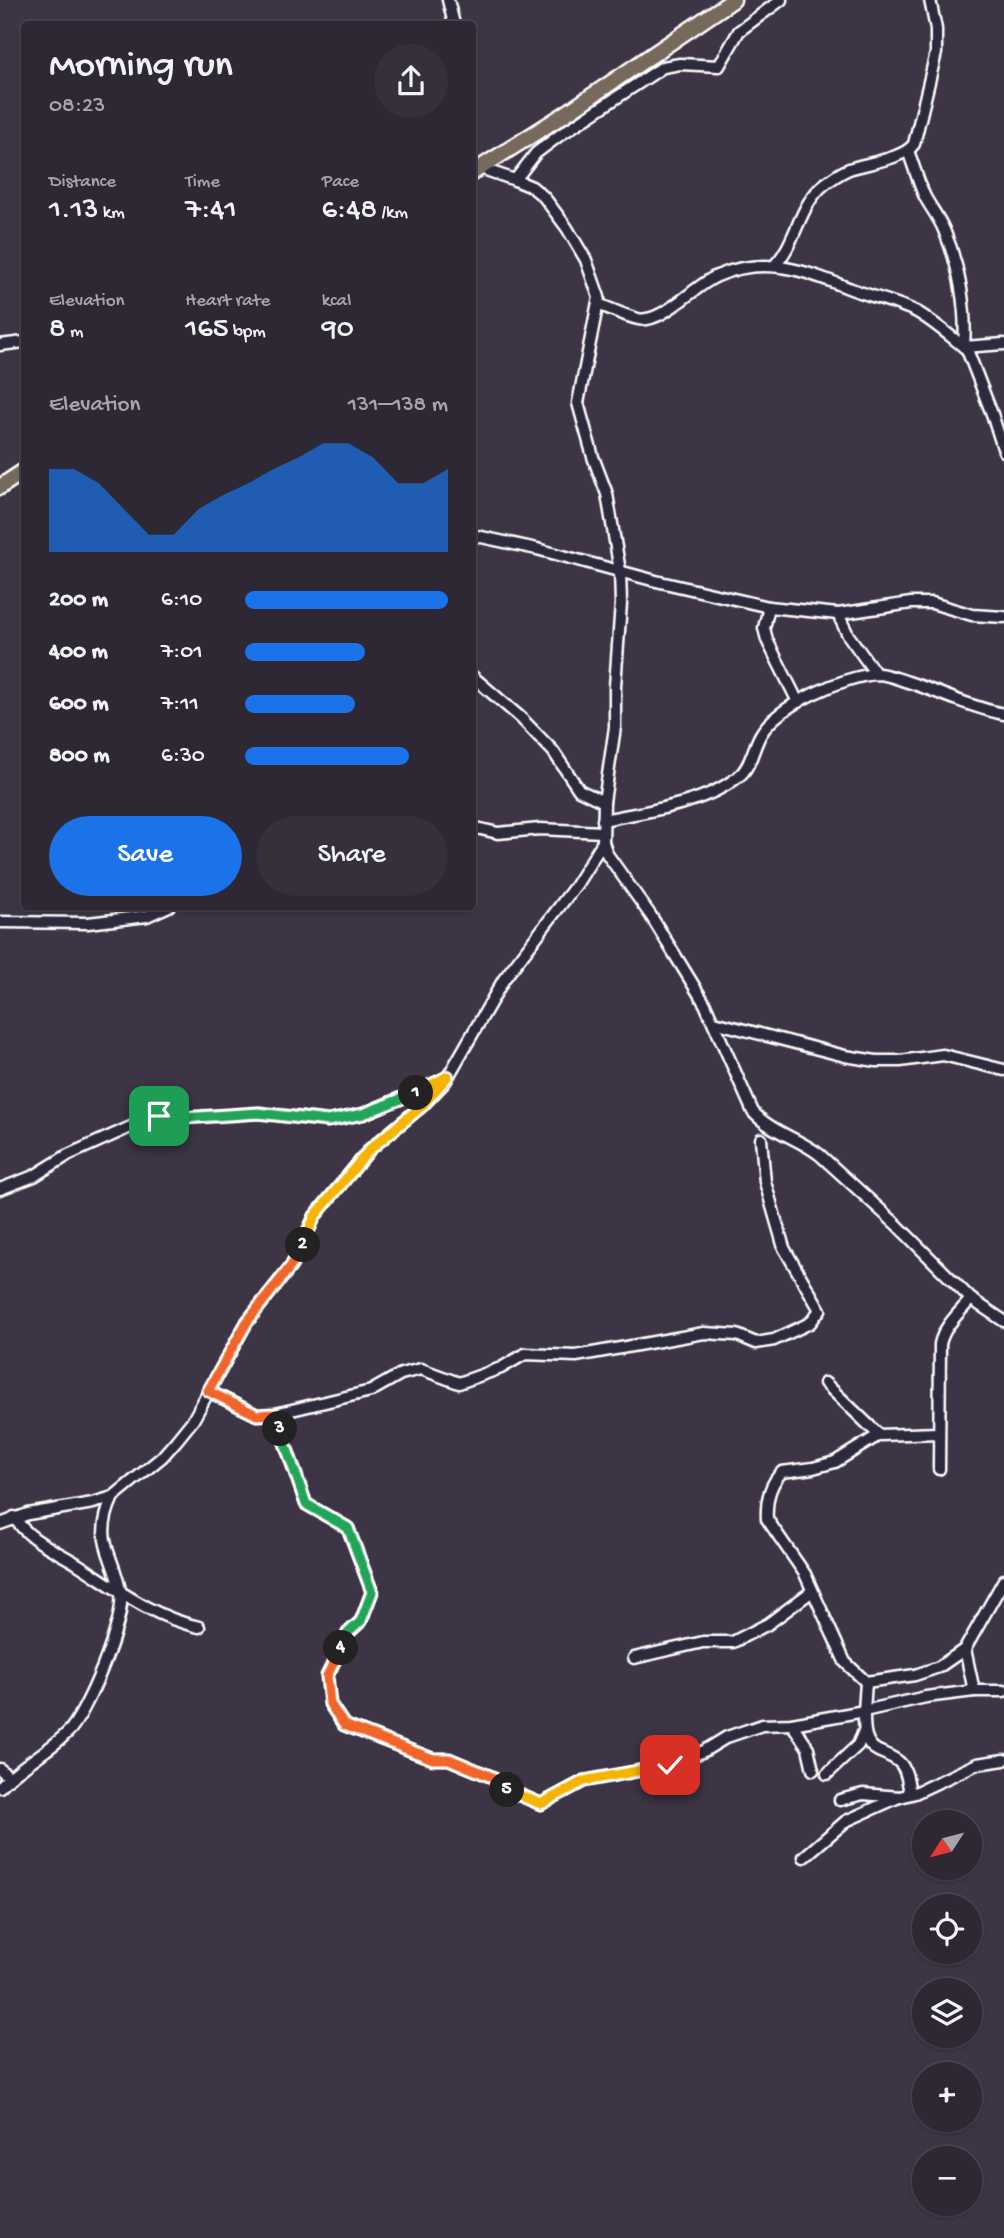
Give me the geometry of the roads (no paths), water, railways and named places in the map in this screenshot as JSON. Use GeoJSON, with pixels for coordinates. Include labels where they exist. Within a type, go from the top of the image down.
{"type":"FeatureCollection","features":[{"type":"Feature","properties":{"kind":"highway"},"geometry":{"type":"LineString","coordinates":[[476,171],[733,0]]}},
{"type":"Feature","properties":{"kind":"highway"},"geometry":{"type":"LineString","coordinates":[[0,487],[21,473]]}},
{"type":"Feature","properties":{"kind":"street"},"geometry":{"type":"LineString","coordinates":[[448,0],[453,21]]}},
{"type":"Feature","properties":{"kind":"street"},"geometry":{"type":"LineString","coordinates":[[515,180],[526,164],[544,147],[663,67],[680,64],[719,66],[739,31],[781,0]]}},
{"type":"Feature","properties":{"kind":"street"},"geometry":{"type":"LineString","coordinates":[[775,265],[787,250],[813,197],[826,183],[849,169],[908,150],[914,144],[936,53],[936,29],[930,0]]}},
{"type":"Feature","properties":{"kind":"street"},"geometry":{"type":"LineString","coordinates":[[908,150],[924,194],[942,225],[955,260],[964,311],[965,347],[1004,451]]}},
{"type":"Feature","properties":{"kind":"street"},"geometry":{"type":"LineString","coordinates":[[476,171],[515,180],[532,187],[544,197],[568,228],[586,260],[599,297],[578,403],[593,457],[607,494],[620,571],[615,727],[604,802],[603,831],[607,853],[678,958],[714,1022],[751,1108],[757,1116],[820,1155],[896,1224],[971,1298],[1004,1321]]}},
{"type":"Feature","properties":{"kind":"street"},"geometry":{"type":"LineString","coordinates":[[598,304],[640,319],[648,319],[716,276],[755,266],[775,265],[806,272],[897,304],[938,325],[965,347],[1004,344]]}},
{"type":"Feature","properties":{"kind":"street"},"geometry":{"type":"LineString","coordinates":[[0,345],[21,342]]}},
{"type":"Feature","properties":{"kind":"street"},"geometry":{"type":"LineString","coordinates":[[476,536],[769,607],[838,614],[911,603],[932,603],[972,615],[1004,617]]}},
{"type":"Feature","properties":{"kind":"street"},"geometry":{"type":"LineString","coordinates":[[769,607],[764,628],[766,640],[799,702]]}},
{"type":"Feature","properties":{"kind":"street"},"geometry":{"type":"LineString","coordinates":[[838,614],[848,635],[876,674]]}},
{"type":"Feature","properties":{"kind":"street"},"geometry":{"type":"LineString","coordinates":[[476,828],[498,833],[540,830],[603,831],[678,805],[734,780],[744,771],[763,730],[780,712],[841,682],[876,674],[891,676],[972,706],[1004,714]]}},
{"type":"Feature","properties":{"kind":"street"},"geometry":{"type":"LineString","coordinates":[[476,679],[521,718],[553,751],[579,790],[604,802]]}},
{"type":"Feature","properties":{"kind":"street"},"geometry":{"type":"LineString","coordinates":[[0,1524],[14,1517],[113,1497],[162,1457],[176,1441],[193,1420],[247,1322],[291,1266],[315,1216],[370,1149],[422,1106],[448,1076],[504,979],[576,885],[603,831]]}},
{"type":"Feature","properties":{"kind":"street"},"geometry":{"type":"LineString","coordinates":[[0,922],[88,923],[147,916],[160,910]]}},
{"type":"Feature","properties":{"kind":"street"},"geometry":{"type":"LineString","coordinates":[[714,1022],[845,1056],[876,1061],[900,1061],[943,1055],[1004,1070]]}},
{"type":"Feature","properties":{"kind":"street"},"geometry":{"type":"LineString","coordinates":[[0,1189],[34,1176],[68,1155],[153,1117],[183,1118],[258,1113],[328,1121],[363,1114],[439,1083],[448,1076]]}},
{"type":"Feature","properties":{"kind":"street"},"geometry":{"type":"LineString","coordinates":[[208,1391],[257,1415],[275,1414],[371,1391],[401,1374],[421,1369],[458,1383],[501,1368],[525,1354],[576,1356],[704,1333],[737,1335],[756,1343],[774,1340],[810,1323],[820,1310],[784,1248],[765,1182],[761,1139]]}},
{"type":"Feature","properties":{"kind":"street"},"geometry":{"type":"LineString","coordinates":[[939,1469],[940,1344],[950,1323],[971,1298]]}},
{"type":"Feature","properties":{"kind":"street"},"geometry":{"type":"LineString","coordinates":[[825,1383],[878,1435]]}},
{"type":"Feature","properties":{"kind":"street"},"geometry":{"type":"LineString","coordinates":[[275,1414],[306,1504],[348,1528],[372,1592],[361,1621],[348,1633],[327,1676],[330,1704],[344,1725],[433,1759],[449,1759],[492,1777],[501,1787],[541,1804],[584,1781],[670,1765],[704,1751],[727,1737],[762,1725],[792,1724],[926,1697],[974,1691],[1004,1691]]}},
{"type":"Feature","properties":{"kind":"street"},"geometry":{"type":"LineString","coordinates":[[866,1682],[845,1662],[805,1574],[767,1519],[766,1508],[771,1487],[782,1472],[835,1462],[878,1435],[938,1433]]}},
{"type":"Feature","properties":{"kind":"street"},"geometry":{"type":"LineString","coordinates":[[0,1787],[9,1777],[55,1745],[73,1727],[111,1644],[121,1606],[121,1593],[103,1533],[103,1521],[113,1497]]}},
{"type":"Feature","properties":{"kind":"street"},"geometry":{"type":"LineString","coordinates":[[14,1517],[25,1532],[121,1593],[155,1613],[199,1627]]}},
{"type":"Feature","properties":{"kind":"street"},"geometry":{"type":"LineString","coordinates":[[866,1682],[915,1675],[939,1667],[965,1648],[1004,1580]]}},
{"type":"Feature","properties":{"kind":"street"},"geometry":{"type":"LineString","coordinates":[[634,1658],[703,1642],[733,1642],[768,1624],[811,1592]]}},
{"type":"Feature","properties":{"kind":"street"},"geometry":{"type":"LineString","coordinates":[[965,1648],[974,1691]]}},
{"type":"Feature","properties":{"kind":"street"},"geometry":{"type":"LineString","coordinates":[[827,1774],[858,1745],[864,1731],[866,1682]]}},
{"type":"Feature","properties":{"kind":"street"},"geometry":{"type":"LineString","coordinates":[[792,1724],[807,1748],[813,1770]]}},
{"type":"Feature","properties":{"kind":"street"},"geometry":{"type":"LineString","coordinates":[[864,1731],[873,1748],[899,1762],[905,1770],[905,1795]]}},
{"type":"Feature","properties":{"kind":"street"},"geometry":{"type":"LineString","coordinates":[[804,1857],[846,1821],[905,1795],[923,1791],[977,1764],[1004,1760]]}},
{"type":"Feature","properties":{"kind":"street"},"geometry":{"type":"LineString","coordinates":[[0,1769],[9,1777]]}},
{"type":"Feature","properties":{"kind":"street"},"geometry":{"type":"LineString","coordinates":[[840,1800],[872,1793],[905,1795]]}}]}
